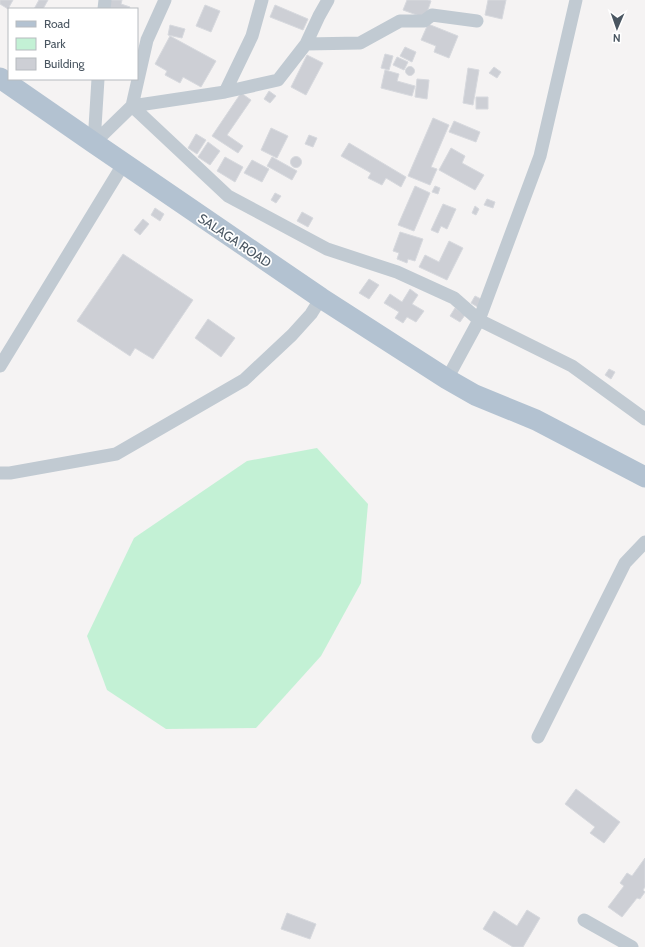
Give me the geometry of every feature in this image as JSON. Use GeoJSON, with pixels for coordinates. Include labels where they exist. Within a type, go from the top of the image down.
{"type":"FeatureCollection","features":[{"type":"Feature","properties":{"kind":"main road","name":"SALAGA ROAD"},"geometry":{"type":"LineString","coordinates":[[0,78],[321,298],[475,396],[536,420],[645,477]]}},
{"type":"Feature","properties":{"kind":"street"},"geometry":{"type":"LineString","coordinates":[[138,80],[147,40],[165,0]]}},
{"type":"Feature","properties":{"kind":"street"},"geometry":{"type":"LineString","coordinates":[[225,92],[252,36],[262,0]]}},
{"type":"Feature","properties":{"kind":"street"},"geometry":{"type":"LineString","coordinates":[[132,106],[225,92],[278,80],[306,44],[328,0]]}},
{"type":"Feature","properties":{"kind":"street"},"geometry":{"type":"LineString","coordinates":[[447,378],[479,320],[540,156],[576,0]]}},
{"type":"Feature","properties":{"kind":"street"},"geometry":{"type":"LineString","coordinates":[[306,44],[360,43],[400,21],[424,21],[432,15],[477,21]]}},
{"type":"Feature","properties":{"kind":"street"},"geometry":{"type":"LineString","coordinates":[[94,143],[98,80]]}},
{"type":"Feature","properties":{"kind":"street"},"geometry":{"type":"LineString","coordinates":[[94,143],[132,106],[138,80]]}},
{"type":"Feature","properties":{"kind":"street"},"geometry":{"type":"LineString","coordinates":[[132,106],[228,196],[327,249],[397,272],[454,298],[479,320],[572,366],[645,419]]}},
{"type":"Feature","properties":{"kind":"street"},"geometry":{"type":"LineString","coordinates":[[0,366],[124,163]]}},
{"type":"Feature","properties":{"kind":"street"},"geometry":{"type":"LineString","coordinates":[[0,473],[10,473],[116,454],[244,380],[292,335],[311,314],[321,298]]}},
{"type":"Feature","properties":{"kind":"street"},"geometry":{"type":"LineString","coordinates":[[538,737],[624,563],[645,542]]}},
{"type":"Feature","properties":{"kind":"street"},"geometry":{"type":"LineString","coordinates":[[584,920],[632,947]]}},
{"type":"Feature","properties":{"kind":"green space"},"geometry":{"type":"Polygon","coordinates":[[[317,448],[368,504],[361,583],[321,656],[256,728],[166,729],[107,690],[87,636],[134,538],[247,461],[317,448]]]}},
{"type":"Feature","properties":{"kind":"building"},"geometry":{"type":"Polygon","coordinates":[[[0,0],[13,0],[8,9],[0,4],[0,0]]]}},
{"type":"Feature","properties":{"kind":"building"},"geometry":{"type":"Polygon","coordinates":[[[39,0],[48,0],[44,8],[35,8],[39,0]]]}},
{"type":"Feature","properties":{"kind":"building"},"geometry":{"type":"Polygon","coordinates":[[[109,0],[122,0],[121,4],[130,7],[130,8],[107,8],[109,0]]]}},
{"type":"Feature","properties":{"kind":"building"},"geometry":{"type":"Polygon","coordinates":[[[407,0],[431,1],[425,18],[403,10],[407,0]]]}},
{"type":"Feature","properties":{"kind":"building"},"geometry":{"type":"Polygon","coordinates":[[[488,0],[506,0],[502,19],[485,15],[488,0]]]}},
{"type":"Feature","properties":{"kind":"building"},"geometry":{"type":"Polygon","coordinates":[[[205,5],[220,11],[211,32],[196,26],[205,5]]]}},
{"type":"Feature","properties":{"kind":"building"},"geometry":{"type":"Polygon","coordinates":[[[275,5],[308,19],[303,30],[270,17],[275,5]]]}},
{"type":"Feature","properties":{"kind":"building"},"geometry":{"type":"Polygon","coordinates":[[[428,24],[458,36],[449,58],[434,52],[436,46],[421,40],[428,24]]]}},
{"type":"Feature","properties":{"kind":"building"},"geometry":{"type":"Polygon","coordinates":[[[170,25],[185,29],[182,38],[168,35],[170,25]]]}},
{"type":"Feature","properties":{"kind":"building"},"geometry":{"type":"Polygon","coordinates":[[[170,36],[216,61],[201,87],[183,77],[180,83],[165,75],[167,71],[155,64],[170,36]]]}},
{"type":"Feature","properties":{"kind":"building"},"geometry":{"type":"Polygon","coordinates":[[[405,47],[416,52],[412,62],[400,56],[405,47]]]}},
{"type":"Feature","properties":{"kind":"building"},"geometry":{"type":"Polygon","coordinates":[[[385,54],[393,56],[389,70],[381,68],[385,54]]]}},
{"type":"Feature","properties":{"kind":"building"},"geometry":{"type":"Polygon","coordinates":[[[307,55],[323,63],[306,95],[291,87],[307,55]]]}},
{"type":"Feature","properties":{"kind":"building"},"geometry":{"type":"Polygon","coordinates":[[[397,57],[408,62],[404,70],[393,65],[397,57]]]}},
{"type":"Feature","properties":{"kind":"building"},"geometry":{"type":"Polygon","coordinates":[[[410,66],[415,71],[410,76],[405,71],[410,66]]]}},
{"type":"Feature","properties":{"kind":"building"},"geometry":{"type":"Polygon","coordinates":[[[494,67],[501,72],[497,78],[489,73],[494,67]]]}},
{"type":"Feature","properties":{"kind":"building"},"geometry":{"type":"Polygon","coordinates":[[[468,68],[479,70],[473,105],[463,103],[468,68]]]}},
{"type":"Feature","properties":{"kind":"building"},"geometry":{"type":"Polygon","coordinates":[[[385,70],[399,74],[397,81],[415,86],[412,96],[381,88],[385,70]]]}},
{"type":"Feature","properties":{"kind":"building"},"geometry":{"type":"Polygon","coordinates":[[[417,79],[429,80],[427,99],[415,97],[417,79]]]}},
{"type":"Feature","properties":{"kind":"building"},"geometry":{"type":"Polygon","coordinates":[[[269,91],[276,96],[270,103],[264,99],[269,91]]]}},
{"type":"Feature","properties":{"kind":"building"},"geometry":{"type":"Polygon","coordinates":[[[241,93],[251,100],[227,135],[243,146],[238,153],[212,136],[241,93]]]}},
{"type":"Feature","properties":{"kind":"building"},"geometry":{"type":"Polygon","coordinates":[[[476,97],[488,97],[488,109],[476,109],[476,97]]]}},
{"type":"Feature","properties":{"kind":"building"},"geometry":{"type":"Polygon","coordinates":[[[433,118],[449,125],[431,167],[437,169],[430,185],[408,176],[433,118]]]}},
{"type":"Feature","properties":{"kind":"building"},"geometry":{"type":"Polygon","coordinates":[[[454,121],[480,132],[476,142],[449,132],[454,121]]]}},
{"type":"Feature","properties":{"kind":"building"},"geometry":{"type":"Polygon","coordinates":[[[271,128],[288,136],[277,158],[261,150],[271,128]]]}},
{"type":"Feature","properties":{"kind":"building"},"geometry":{"type":"Polygon","coordinates":[[[196,134],[206,140],[197,154],[188,148],[196,134]]]}},
{"type":"Feature","properties":{"kind":"building"},"geometry":{"type":"Polygon","coordinates":[[[309,135],[317,138],[313,147],[305,144],[309,135]]]}},
{"type":"Feature","properties":{"kind":"building"},"geometry":{"type":"Polygon","coordinates":[[[208,142],[220,151],[210,165],[198,157],[208,142]]]}},
{"type":"Feature","properties":{"kind":"building"},"geometry":{"type":"Polygon","coordinates":[[[349,143],[406,177],[401,187],[386,178],[382,185],[368,178],[371,173],[341,156],[349,143]]]}},
{"type":"Feature","properties":{"kind":"building"},"geometry":{"type":"Polygon","coordinates":[[[451,148],[465,156],[462,163],[484,175],[475,190],[439,170],[451,148]]]}},
{"type":"Feature","properties":{"kind":"building"},"geometry":{"type":"Polygon","coordinates":[[[296,156],[300,158],[302,162],[300,166],[296,168],[292,166],[290,162],[292,158],[296,156]]]}},
{"type":"Feature","properties":{"kind":"building"},"geometry":{"type":"Polygon","coordinates":[[[225,157],[243,167],[235,182],[217,171],[225,157]]]}},
{"type":"Feature","properties":{"kind":"building"},"geometry":{"type":"Polygon","coordinates":[[[272,157],[297,171],[292,180],[267,166],[272,157]]]}},
{"type":"Feature","properties":{"kind":"building"},"geometry":{"type":"Polygon","coordinates":[[[252,160],[269,169],[262,182],[244,173],[252,160]]]}},
{"type":"Feature","properties":{"kind":"building"},"geometry":{"type":"Polygon","coordinates":[[[415,186],[430,193],[414,231],[398,225],[415,186]]]}},
{"type":"Feature","properties":{"kind":"building"},"geometry":{"type":"Polygon","coordinates":[[[435,186],[440,188],[438,194],[432,192],[435,186]]]}},
{"type":"Feature","properties":{"kind":"building"},"geometry":{"type":"Polygon","coordinates":[[[275,193],[281,196],[276,203],[271,200],[275,193]]]}},
{"type":"Feature","properties":{"kind":"building"},"geometry":{"type":"Polygon","coordinates":[[[487,199],[495,202],[493,208],[484,205],[487,199]]]}},
{"type":"Feature","properties":{"kind":"building"},"geometry":{"type":"Polygon","coordinates":[[[443,204],[456,209],[447,229],[441,226],[438,233],[431,230],[443,204]]]}},
{"type":"Feature","properties":{"kind":"building"},"geometry":{"type":"Polygon","coordinates":[[[475,206],[479,209],[476,215],[472,213],[475,206]]]}},
{"type":"Feature","properties":{"kind":"building"},"geometry":{"type":"Polygon","coordinates":[[[155,208],[164,214],[160,221],[151,215],[155,208]]]}},
{"type":"Feature","properties":{"kind":"building"},"geometry":{"type":"Polygon","coordinates":[[[302,212],[313,218],[308,227],[297,221],[302,212]]]}},
{"type":"Feature","properties":{"kind":"building"},"geometry":{"type":"Polygon","coordinates":[[[143,219],[149,224],[140,235],[134,230],[143,219]]]}},
{"type":"Feature","properties":{"kind":"building"},"geometry":{"type":"Polygon","coordinates":[[[400,232],[423,239],[415,261],[408,259],[407,263],[397,259],[399,253],[393,251],[400,232]]]}},
{"type":"Feature","properties":{"kind":"building"},"geometry":{"type":"Polygon","coordinates":[[[449,241],[463,248],[447,280],[419,267],[425,255],[439,262],[449,241]]]}},
{"type":"Feature","properties":{"kind":"building"},"geometry":{"type":"Polygon","coordinates":[[[123,254],[193,300],[153,359],[135,348],[130,356],[77,321],[123,254]]]}},
{"type":"Feature","properties":{"kind":"building"},"geometry":{"type":"Polygon","coordinates":[[[369,279],[379,285],[369,299],[359,293],[369,279]]]}},
{"type":"Feature","properties":{"kind":"building"},"geometry":{"type":"Polygon","coordinates":[[[410,289],[418,295],[412,304],[424,311],[416,322],[407,317],[403,323],[395,318],[399,312],[384,303],[390,294],[402,302],[410,289]]]}},
{"type":"Feature","properties":{"kind":"building"},"geometry":{"type":"Polygon","coordinates":[[[475,296],[485,301],[481,309],[471,303],[475,296]]]}},
{"type":"Feature","properties":{"kind":"building"},"geometry":{"type":"Polygon","coordinates":[[[455,308],[465,315],[460,322],[450,316],[455,308]]]}},
{"type":"Feature","properties":{"kind":"building"},"geometry":{"type":"Polygon","coordinates":[[[208,319],[235,338],[221,357],[195,338],[208,319]]]}},
{"type":"Feature","properties":{"kind":"building"},"geometry":{"type":"Polygon","coordinates":[[[609,369],[615,372],[611,379],[605,375],[609,369]]]}},
{"type":"Feature","properties":{"kind":"building"},"geometry":{"type":"Polygon","coordinates":[[[576,789],[620,822],[604,843],[590,833],[595,827],[565,804],[576,789]]]}},
{"type":"Feature","properties":{"kind":"building"},"geometry":{"type":"Polygon","coordinates":[[[645,858],[645,887],[643,890],[645,892],[640,899],[637,898],[622,917],[608,907],[624,886],[620,883],[627,873],[632,876],[645,858]]]}},
{"type":"Feature","properties":{"kind":"building"},"geometry":{"type":"Polygon","coordinates":[[[527,910],[540,918],[523,947],[513,947],[483,929],[494,911],[517,926],[527,910]]]}},
{"type":"Feature","properties":{"kind":"building"},"geometry":{"type":"Polygon","coordinates":[[[287,913],[316,924],[310,939],[281,929],[287,913]]]}}]}
